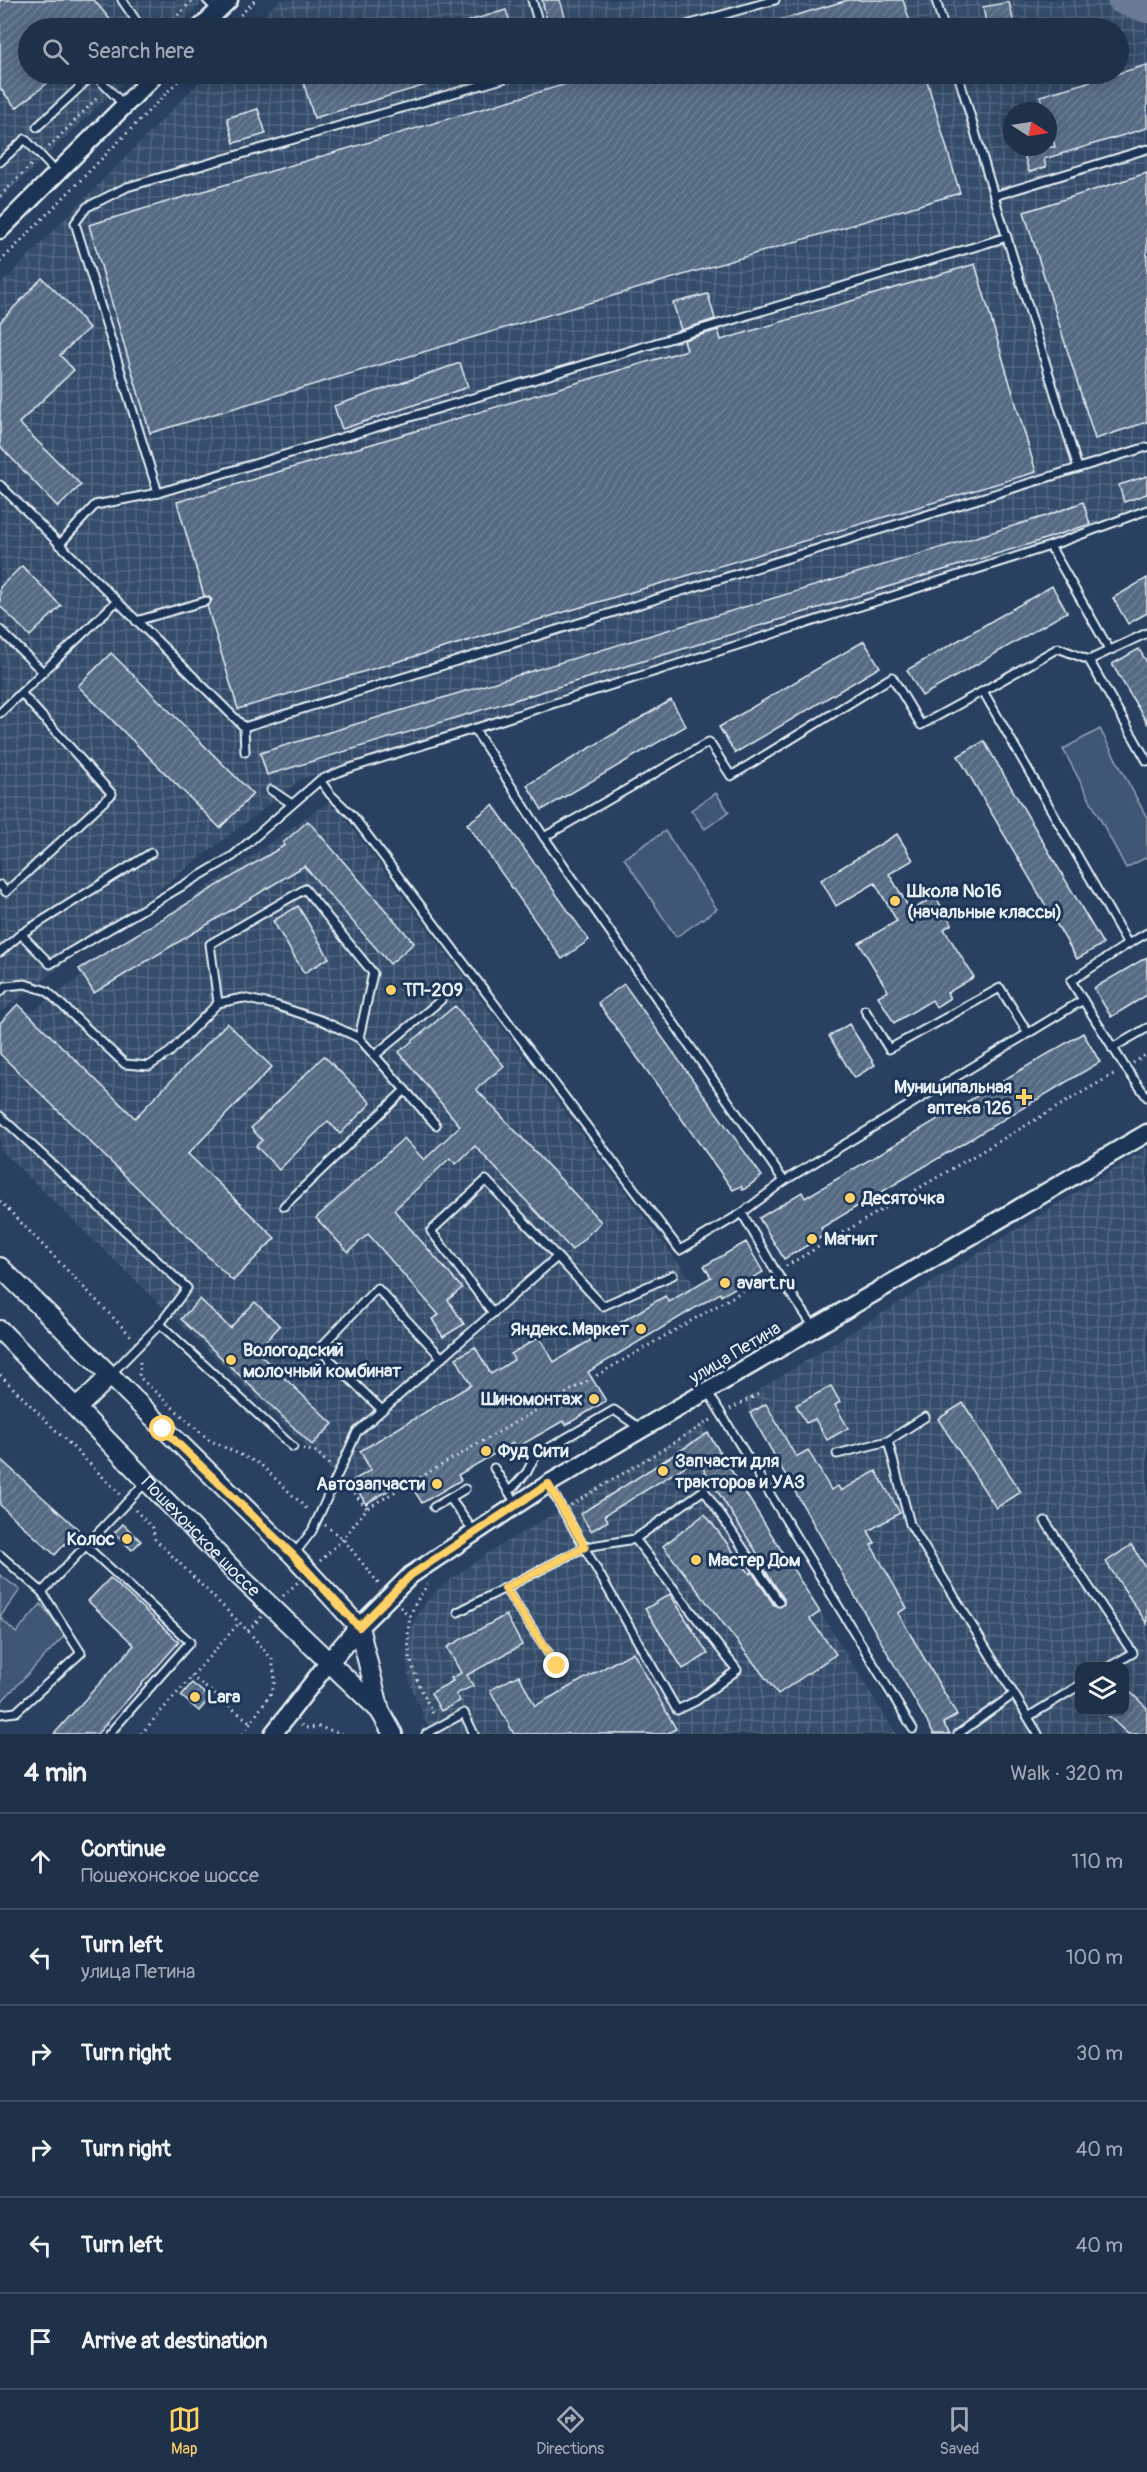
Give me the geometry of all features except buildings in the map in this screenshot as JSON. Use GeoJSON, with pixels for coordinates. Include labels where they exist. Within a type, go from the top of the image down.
{"type":"FeatureCollection","features":[{"type":"Feature","properties":{"kind":"main road","name":"Пошехонское шоссе"},"geometry":{"type":"LineString","coordinates":[[0,1267],[293,1555],[359,1627],[380,1711],[393,1734]]}},
{"type":"Feature","properties":{"kind":"main road","name":"Пошехонское шоссе"},"geometry":{"type":"LineString","coordinates":[[0,1330],[272,1607],[380,1711]]}},
{"type":"Feature","properties":{"kind":"main road"},"geometry":{"type":"LineString","coordinates":[[78,1407],[110,1376]]}},
{"type":"Feature","properties":{"kind":"main road"},"geometry":{"type":"LineString","coordinates":[[328,1663],[359,1627]]}},
{"type":"Feature","properties":{"kind":"street"},"geometry":{"type":"LineString","coordinates":[[208,18],[218,4]]}},
{"type":"Feature","properties":{"kind":"street"},"geometry":{"type":"LineString","coordinates":[[2,225],[146,84]]}},
{"type":"Feature","properties":{"kind":"street","name":"улица Петина"},"geometry":{"type":"LineString","coordinates":[[359,1627],[411,1575],[474,1532],[513,1498],[548,1484],[642,1430],[1147,1133]]}},
{"type":"Feature","properties":{"kind":"street"},"geometry":{"type":"LineString","coordinates":[[273,1734],[328,1663]]}},
{"type":"Feature","properties":{"kind":"lane"},"geometry":{"type":"LineString","coordinates":[[122,0],[134,18]]}},
{"type":"Feature","properties":{"kind":"lane"},"geometry":{"type":"LineString","coordinates":[[532,0],[537,18]]}},
{"type":"Feature","properties":{"kind":"lane"},"geometry":{"type":"LineString","coordinates":[[711,18],[775,0]]}},
{"type":"Feature","properties":{"kind":"lane"},"geometry":{"type":"LineString","coordinates":[[936,0],[941,18]]}},
{"type":"Feature","properties":{"kind":"lane"},"geometry":{"type":"LineString","coordinates":[[37,126],[83,84]]}},
{"type":"Feature","properties":{"kind":"lane"},"geometry":{"type":"LineString","coordinates":[[103,84],[124,105]]}},
{"type":"Feature","properties":{"kind":"lane"},"geometry":{"type":"LineString","coordinates":[[158,493],[75,223],[87,207],[127,187],[485,84]]}},
{"type":"Feature","properties":{"kind":"lane"},"geometry":{"type":"LineString","coordinates":[[960,84],[1078,468]]}},
{"type":"Feature","properties":{"kind":"lane"},"geometry":{"type":"LineString","coordinates":[[0,162],[25,139],[57,173]]}},
{"type":"Feature","properties":{"kind":"lane"},"geometry":{"type":"LineString","coordinates":[[994,196],[1147,149]]}},
{"type":"Feature","properties":{"kind":"lane"},"geometry":{"type":"LineString","coordinates":[[59,545],[95,505],[158,493],[1007,237]]}},
{"type":"Feature","properties":{"kind":"lane"},"geometry":{"type":"LineString","coordinates":[[244,727],[1147,447]]}},
{"type":"Feature","properties":{"kind":"lane"},"geometry":{"type":"LineString","coordinates":[[0,486],[244,727],[245,753]]}},
{"type":"Feature","properties":{"kind":"lane"},"geometry":{"type":"LineString","coordinates":[[21,934],[50,964],[233,856],[320,780],[1050,546],[1147,510]]}},
{"type":"Feature","properties":{"kind":"lane"},"geometry":{"type":"LineString","coordinates":[[1050,546],[1109,650]]}},
{"type":"Feature","properties":{"kind":"lane"},"geometry":{"type":"LineString","coordinates":[[136,621],[206,601]]}},
{"type":"Feature","properties":{"kind":"lane"},"geometry":{"type":"LineString","coordinates":[[0,713],[117,602]]}},
{"type":"Feature","properties":{"kind":"lane"},"geometry":{"type":"LineString","coordinates":[[0,630],[43,672]]}},
{"type":"Feature","properties":{"kind":"lane"},"geometry":{"type":"LineString","coordinates":[[1089,660],[1147,633]]}},
{"type":"Feature","properties":{"kind":"lane"},"geometry":{"type":"LineString","coordinates":[[544,837],[709,742],[731,776],[892,677],[921,725],[1058,648],[1089,660],[1147,761]]}},
{"type":"Feature","properties":{"kind":"lane"},"geometry":{"type":"LineString","coordinates":[[983,691],[1128,944]]}},
{"type":"Feature","properties":{"kind":"lane"},"geometry":{"type":"LineString","coordinates":[[0,885],[6,892],[112,794],[21,693]]}},
{"type":"Feature","properties":{"kind":"lane"},"geometry":{"type":"LineString","coordinates":[[475,730],[544,837],[784,1181]]}},
{"type":"Feature","properties":{"kind":"lane"},"geometry":{"type":"LineString","coordinates":[[320,780],[368,835],[680,1250],[742,1213],[784,1181],[1083,1000]]}},
{"type":"Feature","properties":{"kind":"lane"},"geometry":{"type":"LineString","coordinates":[[271,790],[292,804]]}},
{"type":"Feature","properties":{"kind":"lane"},"geometry":{"type":"LineString","coordinates":[[0,952],[21,934],[152,853]]}},
{"type":"Feature","properties":{"kind":"lane"},"geometry":{"type":"LineString","coordinates":[[218,1003],[210,944],[305,889],[373,973],[359,1038]]}},
{"type":"Feature","properties":{"kind":"lane"},"geometry":{"type":"LineString","coordinates":[[1147,933],[1071,981],[1112,1048],[1147,1097]]}},
{"type":"Feature","properties":{"kind":"lane"},"geometry":{"type":"LineString","coordinates":[[0,992],[6,986],[25,984],[47,991],[125,1064],[149,1065],[170,1052],[218,1003],[243,998],[275,1005],[323,1021],[359,1038],[436,1125]]}},
{"type":"Feature","properties":{"kind":"lane"},"geometry":{"type":"LineString","coordinates":[[865,1010],[890,1049],[1000,988],[1028,1033]]}},
{"type":"Feature","properties":{"kind":"lane"},"geometry":{"type":"LineString","coordinates":[[374,1056],[441,1000]]}},
{"type":"Feature","properties":{"kind":"lane"},"geometry":{"type":"LineString","coordinates":[[1112,1048],[1147,1028]]}},
{"type":"Feature","properties":{"kind":"lane"},"geometry":{"type":"LineString","coordinates":[[284,1206],[405,1090]]}},
{"type":"Feature","properties":{"kind":"lane"},"geometry":{"type":"LineString","coordinates":[[0,1116],[187,1288],[160,1324],[110,1376]]}},
{"type":"Feature","properties":{"kind":"lane"},"geometry":{"type":"LineString","coordinates":[[493,1313],[431,1231],[486,1180],[603,1306],[673,1275]]}},
{"type":"Feature","properties":{"kind":"lane"},"geometry":{"type":"LineString","coordinates":[[742,1213],[776,1272],[814,1328]]}},
{"type":"Feature","properties":{"kind":"lane"},"geometry":{"type":"LineString","coordinates":[[293,1555],[312,1531],[357,1432],[557,1257]]}},
{"type":"Feature","properties":{"kind":"lane"},"geometry":{"type":"LineString","coordinates":[[382,1410],[319,1348],[377,1288],[442,1358]]}},
{"type":"Feature","properties":{"kind":"lane"},"geometry":{"type":"LineString","coordinates":[[160,1324],[293,1447]]}},
{"type":"Feature","properties":{"kind":"lane"},"geometry":{"type":"LineString","coordinates":[[708,1392],[913,1729]]}},
{"type":"Feature","properties":{"kind":"lane"},"geometry":{"type":"LineString","coordinates":[[494,1468],[513,1498],[535,1456],[614,1410],[642,1430]]}},
{"type":"Feature","properties":{"kind":"lane"},"geometry":{"type":"LineString","coordinates":[[837,1454],[888,1441],[925,1417]]}},
{"type":"Feature","properties":{"kind":"lane"},"geometry":{"type":"LineString","coordinates":[[888,1441],[910,1524],[1038,1734]]}},
{"type":"Feature","properties":{"kind":"lane"},"geometry":{"type":"LineString","coordinates":[[42,1592],[148,1481]]}},
{"type":"Feature","properties":{"kind":"lane"},"geometry":{"type":"LineString","coordinates":[[548,1484],[677,1710],[696,1701],[737,1670],[635,1539]]}},
{"type":"Feature","properties":{"kind":"lane"},"geometry":{"type":"LineString","coordinates":[[434,1507],[465,1489]]}},
{"type":"Feature","properties":{"kind":"lane"},"geometry":{"type":"LineString","coordinates":[[458,1612],[585,1547],[635,1539],[704,1490],[778,1602]]}},
{"type":"Feature","properties":{"kind":"lane"},"geometry":{"type":"LineString","coordinates":[[450,1498],[474,1532]]}},
{"type":"Feature","properties":{"kind":"lane"},"geometry":{"type":"LineString","coordinates":[[1045,1521],[1133,1653],[1117,1662]]}},
{"type":"Feature","properties":{"kind":"lane"},"geometry":{"type":"LineString","coordinates":[[86,1546],[190,1641],[109,1734]]}},
{"type":"Feature","properties":{"kind":"lane"},"geometry":{"type":"LineString","coordinates":[[0,1555],[42,1592],[81,1653],[16,1712],[0,1714]]}},
{"type":"Feature","properties":{"kind":"lane"},"geometry":{"type":"LineString","coordinates":[[505,1588],[557,1666]]}},
{"type":"Feature","properties":{"kind":"lane"},"geometry":{"type":"LineString","coordinates":[[1028,1717],[1075,1688]]}},
{"type":"Feature","properties":{"kind":"lane"},"geometry":{"type":"LineString","coordinates":[[957,1734],[1014,1694]]}},
{"type":"Feature","properties":{"kind":"lane"},"geometry":{"type":"LineString","coordinates":[[426,1734],[464,1713],[474,1734]]}},
{"type":"Feature","properties":{"kind":"path"},"geometry":{"type":"LineString","coordinates":[[175,18],[193,0]]}},
{"type":"Feature","properties":{"kind":"path"},"geometry":{"type":"LineString","coordinates":[[238,18],[255,0]]}},
{"type":"Feature","properties":{"kind":"path"},"geometry":{"type":"LineString","coordinates":[[0,196],[111,84]]}},
{"type":"Feature","properties":{"kind":"path"},"geometry":{"type":"LineString","coordinates":[[0,262],[175,84]]}},
{"type":"Feature","properties":{"kind":"path"},"geometry":{"type":"LineString","coordinates":[[248,1631],[343,1539],[367,1508],[1147,1054]]}},
{"type":"Feature","properties":{"kind":"path"},"geometry":{"type":"LineString","coordinates":[[0,1201],[140,1346]]}},
{"type":"Feature","properties":{"kind":"path"},"geometry":{"type":"LineString","coordinates":[[0,1375],[153,1528],[155,1539],[248,1631],[272,1659],[275,1673],[274,1687],[269,1699],[243,1734]]}},
{"type":"Feature","properties":{"kind":"path"},"geometry":{"type":"LineString","coordinates":[[562,1510],[721,1414],[759,1394]]}},
{"type":"Feature","properties":{"kind":"path"},"geometry":{"type":"LineString","coordinates":[[410,1616],[428,1584]]}},
{"type":"Feature","properties":{"kind":"path"},"geometry":{"type":"LineString","coordinates":[[141,1734],[239,1623]]}},
{"type":"Feature","properties":{"kind":"path"},"geometry":{"type":"LineString","coordinates":[[191,1676],[251,1723]]}},
{"type":"Feature","properties":{"kind":"shaded area"},"geometry":{"type":"Polygon","coordinates":[[[0,0],[205,0],[187,18],[18,18],[18,84],[122,84],[0,200],[0,0]]]}},
{"type":"Feature","properties":{"kind":"shaded area"},"geometry":{"type":"Polygon","coordinates":[[[279,0],[1147,0],[1147,512],[1053,546],[303,778],[0,1013],[0,285],[197,84],[1129,84],[1129,18],[261,18],[279,0]]]}},
{"type":"Feature","properties":{"kind":"shaded area"},"geometry":{"type":"Polygon","coordinates":[[[1100,729],[1147,818],[1147,857],[1126,868],[1063,749],[1100,729]]]}},
{"type":"Feature","properties":{"kind":"shaded area"},"geometry":{"type":"Polygon","coordinates":[[[716,793],[729,812],[705,829],[691,810],[716,793]]]}},
{"type":"Feature","properties":{"kind":"shaded area","name":"Вологодский молочный комбинат"},"geometry":{"type":"Polygon","coordinates":[[[331,800],[706,1302],[366,1504],[0,1149],[0,1034],[331,800]]]}},
{"type":"Feature","properties":{"kind":"shaded area"},"geometry":{"type":"Polygon","coordinates":[[[665,831],[717,909],[676,937],[624,858],[665,831]]]}},
{"type":"Feature","properties":{"kind":"shaded area"},"geometry":{"type":"Polygon","coordinates":[[[1147,1148],[1147,1734],[934,1734],[743,1400],[1147,1148]]]}},
{"type":"Feature","properties":{"kind":"shaded area"},"geometry":{"type":"Polygon","coordinates":[[[703,1423],[896,1734],[431,1734],[409,1681],[406,1656],[409,1634],[418,1614],[431,1596],[488,1553],[703,1423]]]}},
{"type":"Feature","properties":{"kind":"shaded area"},"geometry":{"type":"Polygon","coordinates":[[[0,1575],[20,1590],[0,1617],[0,1575]]]}},
{"type":"Feature","properties":{"kind":"shaded area"},"geometry":{"type":"Polygon","coordinates":[[[41,1604],[65,1635],[1,1702],[0,1701],[0,1617],[16,1633],[41,1604]]]}},
{"type":"Feature","properties":{"kind":"waterway"},"geometry":{"type":"LineString","coordinates":[[1121,0],[1147,9]]}},
{"type":"Feature","properties":{"kind":"place","name":"Школа №16 (начальные классы)"},"geometry":{"type":"Point","coordinates":[895,901]}},
{"type":"Feature","properties":{"kind":"place","name":"ТП-209"},"geometry":{"type":"Point","coordinates":[391,990]}},
{"type":"Feature","properties":{"kind":"place","name":"Муниципальная аптека 126"},"geometry":{"type":"Point","coordinates":[1024,1097]}},
{"type":"Feature","properties":{"kind":"place","name":"Десяточка"},"geometry":{"type":"Point","coordinates":[850,1198]}},
{"type":"Feature","properties":{"kind":"place","name":"Магнит"},"geometry":{"type":"Point","coordinates":[812,1239]}},
{"type":"Feature","properties":{"kind":"place","name":"avart.ru"},"geometry":{"type":"Point","coordinates":[725,1283]}},
{"type":"Feature","properties":{"kind":"place","name":"Яндекс.Маркет"},"geometry":{"type":"Point","coordinates":[641,1329]}},
{"type":"Feature","properties":{"kind":"place","name":"Вологодский молочный комбинат"},"geometry":{"type":"Point","coordinates":[231,1360]}},
{"type":"Feature","properties":{"kind":"place","name":"Шиномонтаж"},"geometry":{"type":"Point","coordinates":[594,1399]}},
{"type":"Feature","properties":{"kind":"place","name":"Фуд Сити"},"geometry":{"type":"Point","coordinates":[486,1451]}},
{"type":"Feature","properties":{"kind":"place","name":"Запчасти для тракторов и УАЗ"},"geometry":{"type":"Point","coordinates":[663,1471]}},
{"type":"Feature","properties":{"kind":"place","name":"Автозапчасти"},"geometry":{"type":"Point","coordinates":[437,1484]}},
{"type":"Feature","properties":{"kind":"place","name":"Колос"},"geometry":{"type":"Point","coordinates":[127,1539]}},
{"type":"Feature","properties":{"kind":"place","name":"Мастер Дом"},"geometry":{"type":"Point","coordinates":[696,1560]}},
{"type":"Feature","properties":{"kind":"place","name":"Lara"},"geometry":{"type":"Point","coordinates":[195,1697]}},
{"type":"Feature","properties":{"kind":"route"},"geometry":{"type":"LineString","coordinates":[[163,1429],[293,1555],[359,1627],[388,1595],[411,1575],[548,1484],[585,1547],[505,1588],[557,1666]]}}]}
